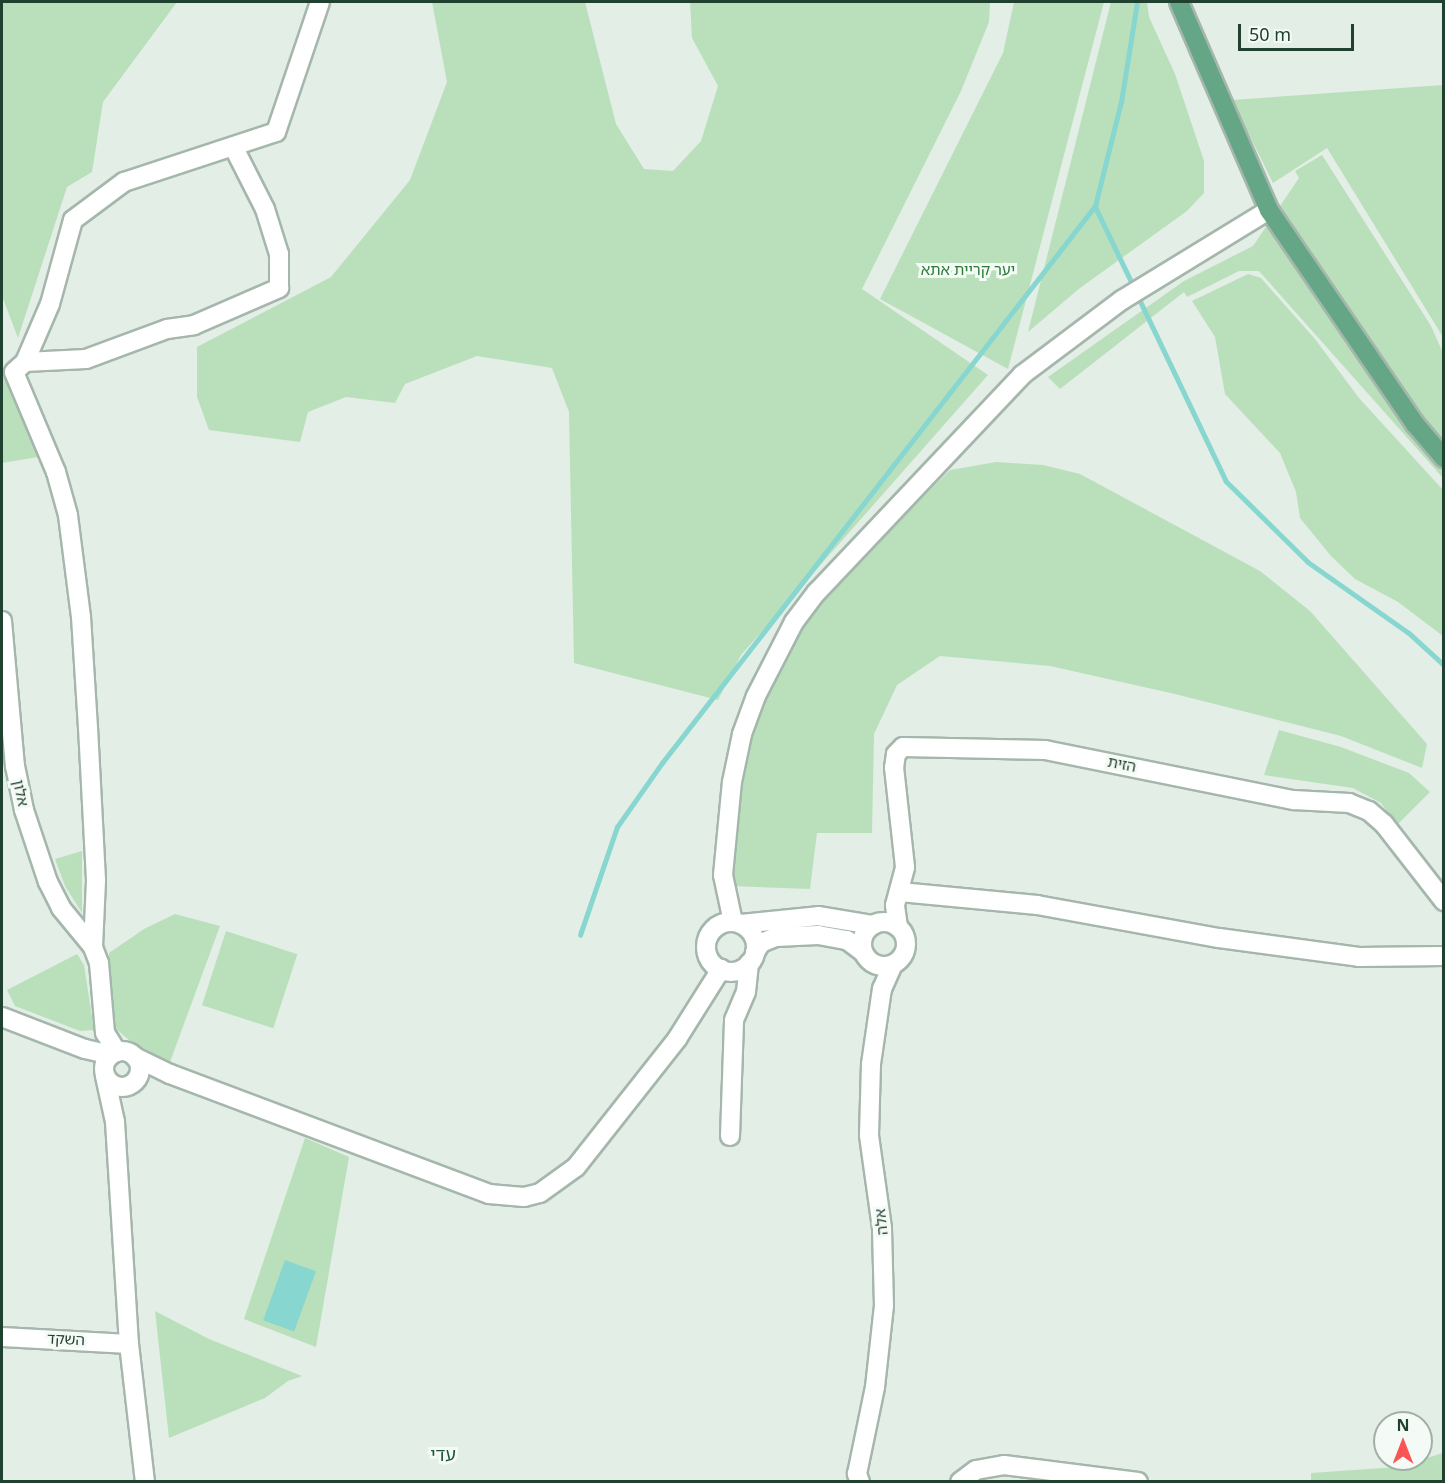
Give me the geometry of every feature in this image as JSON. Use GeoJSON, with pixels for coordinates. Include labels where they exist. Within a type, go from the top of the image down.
{"type":"FeatureCollection","features":[{"type":"Feature","properties":{"kind":"main road"},"geometry":{"type":"LineString","coordinates":[[1179,2],[1269,210],[1415,424],[1443,458]]}},
{"type":"Feature","properties":{"kind":"street"},"geometry":{"type":"LineString","coordinates":[[145,1482],[129,1344],[115,1122],[99,963],[93,947],[96,880],[76,573],[68,515],[56,472],[14,372],[25,362],[50,304],[73,220],[124,182],[192,158],[234,148],[276,132],[320,2]]}},
{"type":"Feature","properties":{"kind":"street"},"geometry":{"type":"LineString","coordinates":[[25,362],[86,359],[167,329],[194,325],[279,288],[279,254],[265,209],[234,148]]}},
{"type":"Feature","properties":{"kind":"street"},"geometry":{"type":"LineString","coordinates":[[730,1136],[734,1020],[746,992],[753,935],[737,923],[723,875],[734,772],[756,696],[772,660],[800,615],[1022,375],[1122,300],[1269,210]]}},
{"type":"Feature","properties":{"kind":"street","name":"אלון"},"geometry":{"type":"LineString","coordinates":[[2,621],[15,766],[24,810],[48,882],[61,908],[93,947]]}},
{"type":"Feature","properties":{"kind":"street","name":"הזית"},"geometry":{"type":"LineString","coordinates":[[898,927],[896,905],[905,867],[894,768],[896,754],[903,747],[944,745],[1045,750],[1294,800],[1348,803],[1369,811],[1384,824],[1443,901]]}},
{"type":"Feature","properties":{"kind":"street"},"geometry":{"type":"LineString","coordinates":[[900,892],[1037,905],[1219,938],[1359,957],[1443,956]]}},
{"type":"Feature","properties":{"kind":"street"},"geometry":{"type":"LineString","coordinates":[[818,916],[873,925],[886,922],[898,927],[906,947],[893,964],[872,963],[863,952],[847,940],[818,935],[777,937],[761,943],[752,957],[736,971],[721,969],[709,959],[706,944],[718,925],[818,916]]}},
{"type":"Feature","properties":{"kind":"street"},"geometry":{"type":"LineString","coordinates":[[863,952],[864,933],[873,925]]}},
{"type":"Feature","properties":{"kind":"street","name":"אלה"},"geometry":{"type":"LineString","coordinates":[[860,1482],[857,1474],[875,1387],[884,1306],[882,1228],[869,1135],[871,1064],[882,990],[893,964]]}},
{"type":"Feature","properties":{"kind":"street"},"geometry":{"type":"LineString","coordinates":[[2,1017],[85,1049],[109,1063],[135,1057],[170,1074],[489,1194],[525,1197],[540,1193],[576,1167],[677,1039],[721,969]]}},
{"type":"Feature","properties":{"kind":"street"},"geometry":{"type":"LineString","coordinates":[[115,1122],[118,1101],[140,1068],[135,1057]]}},
{"type":"Feature","properties":{"kind":"street"},"geometry":{"type":"LineString","coordinates":[[109,1063],[114,1085],[132,1083],[149,1074],[170,1074]]}},
{"type":"Feature","properties":{"kind":"street","name":"השקד"},"geometry":{"type":"LineString","coordinates":[[2,1337],[129,1344]]}},
{"type":"Feature","properties":{"kind":"street"},"geometry":{"type":"LineString","coordinates":[[960,1482],[976,1470],[1004,1465],[1126,1481]]}},
{"type":"Feature","properties":{"kind":"green space"},"geometry":{"type":"Polygon","coordinates":[[[2,2],[177,2],[103,102],[92,172],[67,187],[18,338],[2,296],[2,2]]]}},
{"type":"Feature","properties":{"kind":"green space"},"geometry":{"type":"Polygon","coordinates":[[[432,2],[585,2],[616,124],[644,169],[673,171],[701,141],[718,86],[692,38],[690,2],[990,2],[989,22],[961,91],[862,289],[988,375],[741,655],[718,700],[574,663],[569,412],[552,368],[477,356],[405,384],[395,403],[346,397],[308,412],[300,442],[209,430],[197,397],[197,347],[331,277],[410,180],[447,82],[432,2]]]}},
{"type":"Feature","properties":{"kind":"green space","name":"יער קריית אתא"},"geometry":{"type":"Polygon","coordinates":[[[1014,2],[1104,2],[1008,369],[880,299],[1003,53],[1014,2]]]}},
{"type":"Feature","properties":{"kind":"green space"},"geometry":{"type":"Polygon","coordinates":[[[1111,2],[1147,2],[1149,17],[1175,74],[1204,161],[1204,193],[1187,211],[1080,288],[1028,332],[1111,2]]]}},
{"type":"Feature","properties":{"kind":"green space"},"geometry":{"type":"Polygon","coordinates":[[[1444,85],[1443,337],[1327,148],[1273,183],[1232,100],[1444,85]]]}},
{"type":"Feature","properties":{"kind":"green space"},"geometry":{"type":"Polygon","coordinates":[[[1322,155],[1431,326],[1443,353],[1443,478],[1259,271],[1239,271],[1187,297],[1184,292],[1060,389],[1048,377],[1184,281],[1253,246],[1299,178],[1295,171],[1322,155]]]}},
{"type":"Feature","properties":{"kind":"green space"},"geometry":{"type":"Polygon","coordinates":[[[1248,274],[1261,278],[1315,339],[1359,398],[1443,490],[1443,636],[1398,602],[1355,579],[1331,556],[1300,518],[1296,492],[1280,453],[1225,394],[1215,337],[1192,301],[1248,274]]]}},
{"type":"Feature","properties":{"kind":"green space"},"geometry":{"type":"Polygon","coordinates":[[[2,370],[7,379],[38,457],[2,463],[2,370]]]}},
{"type":"Feature","properties":{"kind":"green space"},"geometry":{"type":"Polygon","coordinates":[[[996,462],[1043,465],[1080,474],[1260,571],[1310,611],[1427,744],[1422,768],[1341,736],[1175,694],[1050,666],[940,656],[897,685],[874,734],[872,833],[817,833],[810,889],[732,886],[733,831],[741,765],[760,708],[796,636],[842,577],[950,470],[996,462]]]}},
{"type":"Feature","properties":{"kind":"green space"},"geometry":{"type":"Polygon","coordinates":[[[1279,730],[1341,747],[1409,773],[1430,792],[1397,825],[1381,803],[1353,788],[1264,775],[1279,730]]]}},
{"type":"Feature","properties":{"kind":"green space"},"geometry":{"type":"Polygon","coordinates":[[[82,851],[82,913],[65,886],[55,859],[82,851]]]}},
{"type":"Feature","properties":{"kind":"green space"},"geometry":{"type":"Polygon","coordinates":[[[175,914],[220,926],[170,1062],[130,1041],[114,1027],[110,1012],[109,953],[144,929],[175,914]]]}},
{"type":"Feature","properties":{"kind":"green space"},"geometry":{"type":"Polygon","coordinates":[[[226,931],[297,954],[273,1028],[202,1005],[226,931]]]}},
{"type":"Feature","properties":{"kind":"green space"},"geometry":{"type":"Polygon","coordinates":[[[77,954],[84,965],[94,1030],[80,1031],[15,1006],[7,990],[77,954]]]}},
{"type":"Feature","properties":{"kind":"green space"},"geometry":{"type":"Polygon","coordinates":[[[305,1138],[349,1157],[316,1347],[244,1319],[305,1138]]]}},
{"type":"Feature","properties":{"kind":"green space"},"geometry":{"type":"Polygon","coordinates":[[[155,1311],[209,1339],[302,1376],[288,1381],[265,1398],[169,1438],[155,1311]]]}},
{"type":"Feature","properties":{"kind":"green space"},"geometry":{"type":"Polygon","coordinates":[[[1443,1453],[1443,1481],[1311,1481],[1311,1473],[1373,1469],[1373,1471],[1433,1471],[1433,1456],[1443,1453]]]}},
{"type":"Feature","properties":{"kind":"water"},"geometry":{"type":"Polygon","coordinates":[[[285,1260],[316,1271],[294,1331],[263,1320],[285,1260]]]}},
{"type":"Feature","properties":{"kind":"waterway"},"geometry":{"type":"LineString","coordinates":[[580,935],[617,827],[662,763],[1095,206],[1121,102],[1137,2]]}},
{"type":"Feature","properties":{"kind":"waterway"},"geometry":{"type":"LineString","coordinates":[[1095,206],[1134,287]]}},
{"type":"Feature","properties":{"kind":"waterway"},"geometry":{"type":"LineString","coordinates":[[1137,294],[1226,481],[1308,562],[1409,633],[1444,665]]}},
{"type":"Feature","properties":{"kind":"district","name":"עדי"},"geometry":{"type":"Point","coordinates":[443,1454]}}]}
